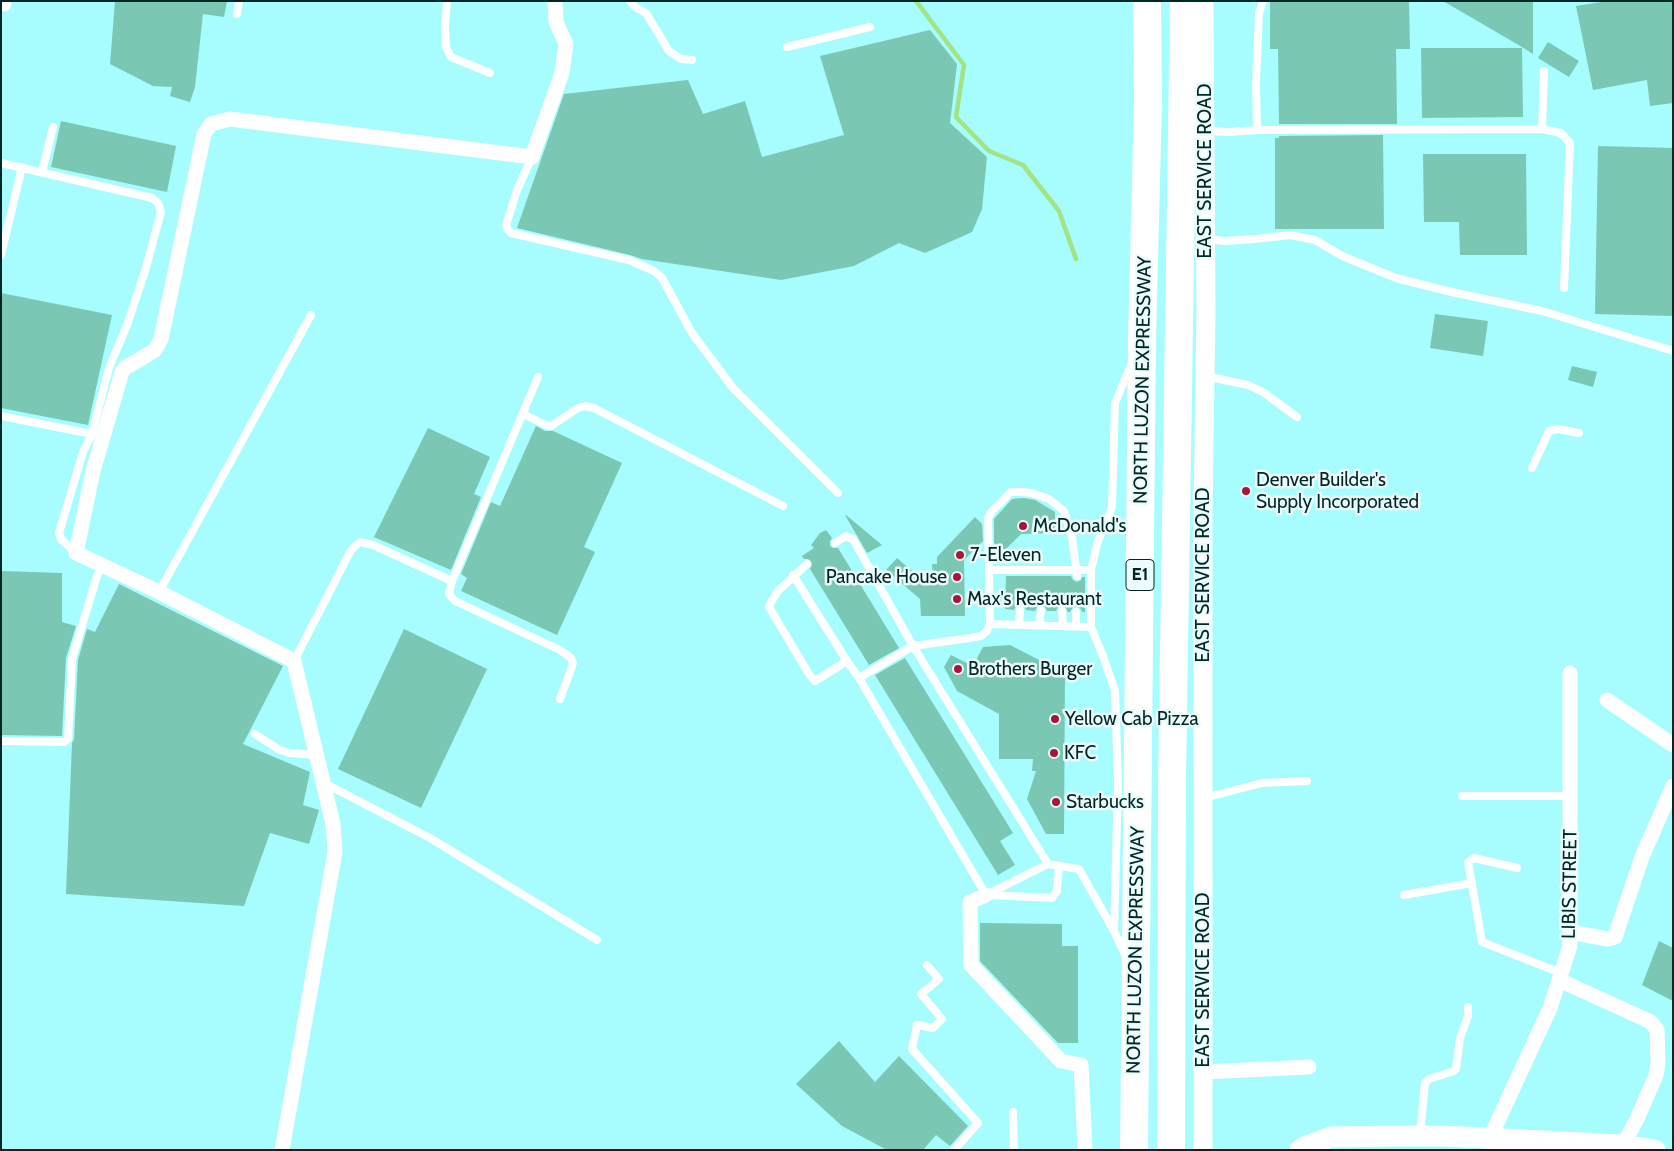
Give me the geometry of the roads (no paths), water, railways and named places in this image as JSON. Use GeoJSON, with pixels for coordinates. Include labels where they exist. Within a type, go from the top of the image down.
{"type":"FeatureCollection","features":[{"type":"Feature","properties":{"kind":"highway","name":"NORTH LUZON EXPRESSWAY"},"geometry":{"type":"LineString","coordinates":[[1134,1150],[1142,338],[1148,102],[1147,1]]}},
{"type":"Feature","properties":{"kind":"highway","name":"NORTH LUZON EXPRESSWAY"},"geometry":{"type":"LineString","coordinates":[[1171,1150],[1172,779],[1184,1]]}},
{"type":"Feature","properties":{"kind":"main road"},"geometry":{"type":"LineString","coordinates":[[1300,1150],[1331,1137],[1420,1136],[1490,1138],[1515,1144],[1623,1144],[1655,1150]]}},
{"type":"Feature","properties":{"kind":"street"},"geometry":{"type":"LineString","coordinates":[[282,1150],[335,852],[333,824],[294,661],[159,592],[76,553],[93,471],[122,372],[125,368],[155,350],[161,339],[204,134],[212,124],[230,119],[532,157],[562,73],[566,44],[556,22],[555,1]]}},
{"type":"Feature","properties":{"kind":"street","name":"EAST SERVICE ROAD"},"geometry":{"type":"LineString","coordinates":[[1203,1150],[1204,1]]}},
{"type":"Feature","properties":{"kind":"street","name":"LIBIS STREET"},"geometry":{"type":"LineString","coordinates":[[1490,1138],[1550,1008],[1570,946],[1570,673]]}},
{"type":"Feature","properties":{"kind":"street"},"geometry":{"type":"LineString","coordinates":[[1608,700],[1673,745]]}},
{"type":"Feature","properties":{"kind":"street"},"geometry":{"type":"LineString","coordinates":[[1570,932],[1608,939],[1614,938],[1642,857],[1673,786]]}},
{"type":"Feature","properties":{"kind":"street"},"geometry":{"type":"LineString","coordinates":[[986,895],[970,902],[971,965],[1061,1061],[1081,1065],[1085,1150]]}},
{"type":"Feature","properties":{"kind":"street"},"geometry":{"type":"LineString","coordinates":[[1560,976],[1651,1022],[1657,1030],[1656,1075],[1637,1119],[1623,1144]]}},
{"type":"Feature","properties":{"kind":"street"},"geometry":{"type":"LineString","coordinates":[[1203,1072],[1309,1067]]}},
{"type":"Feature","properties":{"kind":"lane"},"geometry":{"type":"LineString","coordinates":[[238,14],[239,1]]}},
{"type":"Feature","properties":{"kind":"lane"},"geometry":{"type":"LineString","coordinates":[[448,1],[445,26],[446,47],[452,57],[490,73]]}},
{"type":"Feature","properties":{"kind":"lane"},"geometry":{"type":"LineString","coordinates":[[630,1],[635,7],[646,14],[669,51],[681,59],[692,60]]}},
{"type":"Feature","properties":{"kind":"lane"},"geometry":{"type":"LineString","coordinates":[[1257,130],[1256,83],[1259,13],[1263,1]]}},
{"type":"Feature","properties":{"kind":"lane"},"geometry":{"type":"LineString","coordinates":[[787,47],[870,27]]}},
{"type":"Feature","properties":{"kind":"lane"},"geometry":{"type":"LineString","coordinates":[[1542,129],[1544,72]]}},
{"type":"Feature","properties":{"kind":"lane"},"geometry":{"type":"LineString","coordinates":[[42,172],[53,127]]}},
{"type":"Feature","properties":{"kind":"lane"},"geometry":{"type":"LineString","coordinates":[[1204,131],[1542,129],[1561,132],[1570,143],[1564,288]]}},
{"type":"Feature","properties":{"kind":"lane"},"geometry":{"type":"LineString","coordinates":[[532,157],[517,190],[506,224],[508,230],[629,260],[658,274],[692,333],[733,388],[838,494]]}},
{"type":"Feature","properties":{"kind":"lane"},"geometry":{"type":"LineString","coordinates":[[1,163],[152,198],[158,203],[161,212],[145,271],[110,368],[92,434],[83,452],[59,533],[61,539],[76,553]]}},
{"type":"Feature","properties":{"kind":"lane"},"geometry":{"type":"LineString","coordinates":[[1,255],[22,167]]}},
{"type":"Feature","properties":{"kind":"lane"},"geometry":{"type":"LineString","coordinates":[[1205,239],[1224,241],[1290,235],[1315,240],[1342,256],[1396,278],[1447,292],[1542,311],[1673,351]]}},
{"type":"Feature","properties":{"kind":"lane"},"geometry":{"type":"LineString","coordinates":[[159,592],[311,315]]}},
{"type":"Feature","properties":{"kind":"lane"},"geometry":{"type":"LineString","coordinates":[[1114,931],[1118,783],[1114,691],[1103,656],[1090,626],[1091,570],[1097,544],[1112,507],[1115,403],[1142,338]]}},
{"type":"Feature","properties":{"kind":"lane"},"geometry":{"type":"LineString","coordinates":[[1205,376],[1248,385],[1263,392],[1297,417]]}},
{"type":"Feature","properties":{"kind":"lane"},"geometry":{"type":"LineString","coordinates":[[538,377],[452,581],[450,594],[455,602],[560,650],[571,658],[571,669],[560,699]]}},
{"type":"Feature","properties":{"kind":"lane"},"geometry":{"type":"LineString","coordinates":[[523,414],[551,426],[578,408],[586,406],[594,408],[783,506]]}},
{"type":"Feature","properties":{"kind":"lane"},"geometry":{"type":"LineString","coordinates":[[1,416],[92,434]]}},
{"type":"Feature","properties":{"kind":"lane"},"geometry":{"type":"LineString","coordinates":[[1532,468],[1549,430],[1558,429],[1579,433]]}},
{"type":"Feature","properties":{"kind":"lane"},"geometry":{"type":"LineString","coordinates":[[859,678],[913,646],[981,636],[986,631],[990,624],[988,518],[998,504],[1011,492],[1032,493],[1049,499],[1064,511],[1072,537],[1077,573]]}},
{"type":"Feature","properties":{"kind":"lane"},"geometry":{"type":"LineString","coordinates":[[834,543],[846,536],[853,539],[913,646],[1048,864]]}},
{"type":"Feature","properties":{"kind":"lane"},"geometry":{"type":"LineString","coordinates":[[294,661],[350,552],[360,542],[373,545],[452,581]]}},
{"type":"Feature","properties":{"kind":"lane"},"geometry":{"type":"LineString","coordinates":[[807,564],[778,591],[769,606],[815,681],[847,661]]}},
{"type":"Feature","properties":{"kind":"lane"},"geometry":{"type":"LineString","coordinates":[[1,741],[64,742],[68,739],[72,659],[97,576],[103,566]]}},
{"type":"Feature","properties":{"kind":"lane"},"geometry":{"type":"LineString","coordinates":[[989,570],[1077,573],[1091,570]]}},
{"type":"Feature","properties":{"kind":"lane"},"geometry":{"type":"LineString","coordinates":[[793,575],[859,678],[986,895]]}},
{"type":"Feature","properties":{"kind":"lane"},"geometry":{"type":"LineString","coordinates":[[1019,625],[1020,610]]}},
{"type":"Feature","properties":{"kind":"lane"},"geometry":{"type":"LineString","coordinates":[[1039,625],[1041,611]]}},
{"type":"Feature","properties":{"kind":"lane"},"geometry":{"type":"LineString","coordinates":[[1062,611],[1063,626]]}},
{"type":"Feature","properties":{"kind":"lane"},"geometry":{"type":"LineString","coordinates":[[1076,612],[1076,626]]}},
{"type":"Feature","properties":{"kind":"lane"},"geometry":{"type":"LineString","coordinates":[[990,624],[1090,626]]}},
{"type":"Feature","properties":{"kind":"lane"},"geometry":{"type":"LineString","coordinates":[[255,734],[278,749],[289,753],[317,755]]}},
{"type":"Feature","properties":{"kind":"lane"},"geometry":{"type":"LineString","coordinates":[[1203,799],[1262,783],[1308,780]]}},
{"type":"Feature","properties":{"kind":"lane"},"geometry":{"type":"LineString","coordinates":[[324,783],[430,838],[597,940]]}},
{"type":"Feature","properties":{"kind":"lane"},"geometry":{"type":"LineString","coordinates":[[1462,796],[1570,796]]}},
{"type":"Feature","properties":{"kind":"lane"},"geometry":{"type":"LineString","coordinates":[[1517,868],[1474,858],[1468,862],[1482,942],[1560,976]]}},
{"type":"Feature","properties":{"kind":"lane"},"geometry":{"type":"LineString","coordinates":[[986,895],[1048,864],[1079,869],[1114,931],[1136,979]]}},
{"type":"Feature","properties":{"kind":"lane"},"geometry":{"type":"LineString","coordinates":[[986,895],[1052,898],[1057,891],[1058,866]]}},
{"type":"Feature","properties":{"kind":"lane"},"geometry":{"type":"LineString","coordinates":[[1404,895],[1472,883]]}},
{"type":"Feature","properties":{"kind":"lane"},"geometry":{"type":"LineString","coordinates":[[927,965],[939,980],[921,994],[942,1019],[933,1028],[917,1025],[912,1049],[978,1123],[954,1150]]}},
{"type":"Feature","properties":{"kind":"lane"},"geometry":{"type":"LineString","coordinates":[[1420,1136],[1426,1083],[1428,1079],[1454,1072],[1456,1069],[1460,1038],[1468,1016],[1468,1007]]}},
{"type":"Feature","properties":{"kind":"lane"},"geometry":{"type":"LineString","coordinates":[[1013,1112],[1014,1150]]}},
{"type":"Feature","properties":{"kind":"waterway"},"geometry":{"type":"LineString","coordinates":[[916,1],[964,65],[956,117],[989,151],[1023,165],[1059,211],[1076,259]]}},
{"type":"Feature","properties":{"kind":"place","name":"Denver Builder's Supply Incorporated"},"geometry":{"type":"Point","coordinates":[1246,491]}},
{"type":"Feature","properties":{"kind":"place","name":"McDonald's"},"geometry":{"type":"Point","coordinates":[1023,526]}},
{"type":"Feature","properties":{"kind":"place","name":"7-Eleven"},"geometry":{"type":"Point","coordinates":[960,555]}},
{"type":"Feature","properties":{"kind":"place","name":"Pancake House"},"geometry":{"type":"Point","coordinates":[957,577]}},
{"type":"Feature","properties":{"kind":"place","name":"Max's Restaurant"},"geometry":{"type":"Point","coordinates":[957,599]}},
{"type":"Feature","properties":{"kind":"place","name":"Brothers Burger"},"geometry":{"type":"Point","coordinates":[958,669]}},
{"type":"Feature","properties":{"kind":"place","name":"Yellow Cab Pizza"},"geometry":{"type":"Point","coordinates":[1055,719]}},
{"type":"Feature","properties":{"kind":"place","name":"KFC"},"geometry":{"type":"Point","coordinates":[1054,753]}},
{"type":"Feature","properties":{"kind":"place","name":"Starbucks"},"geometry":{"type":"Point","coordinates":[1056,802]}}]}
